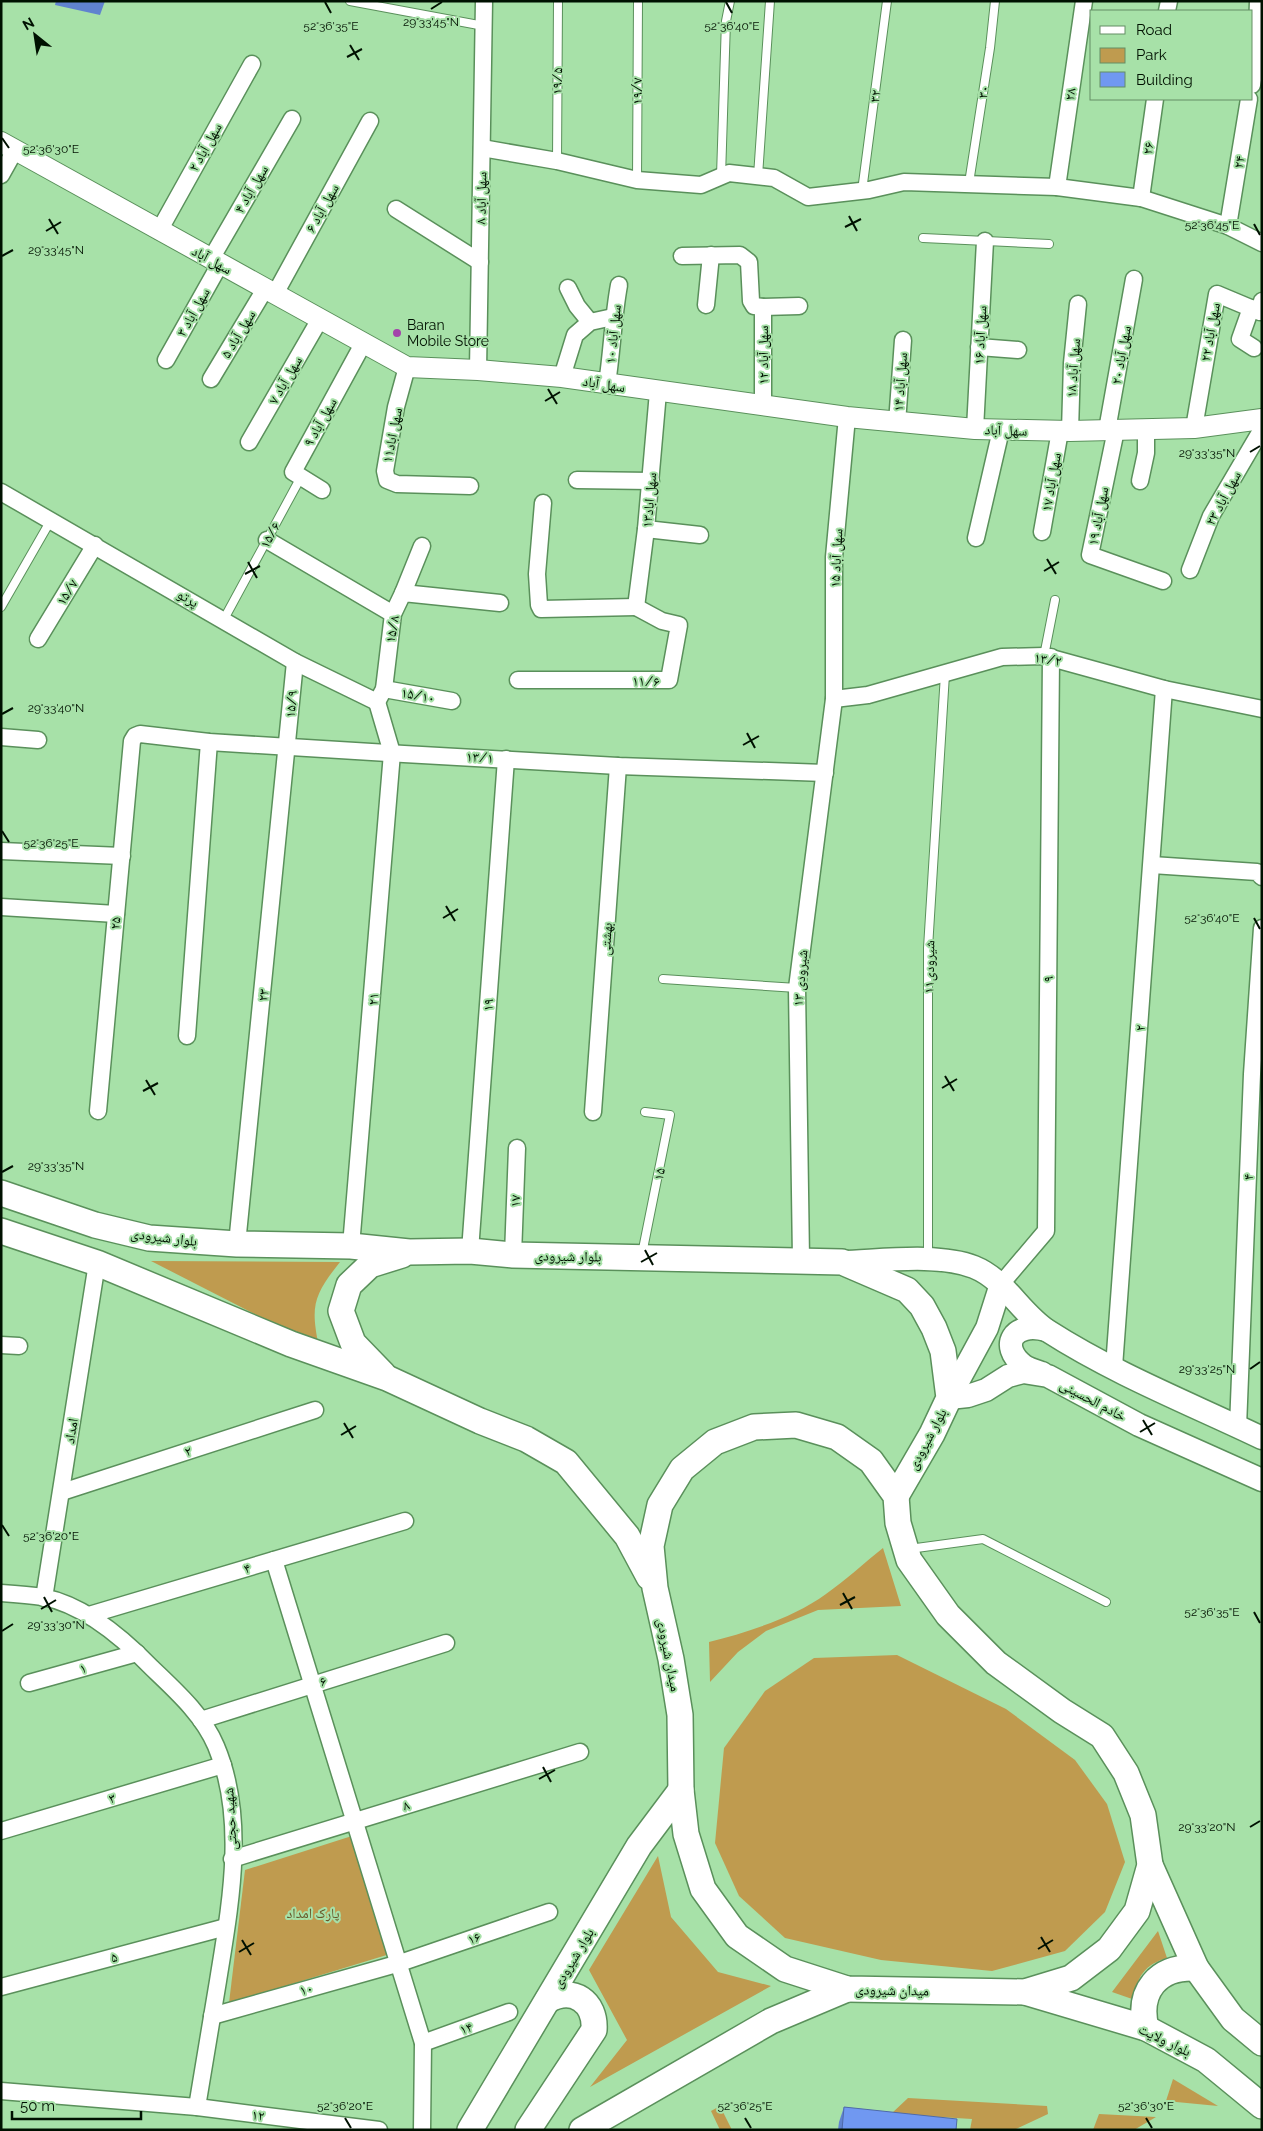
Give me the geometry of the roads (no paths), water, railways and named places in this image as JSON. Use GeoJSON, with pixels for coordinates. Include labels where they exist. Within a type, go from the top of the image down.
{"type":"FeatureCollection","features":[{"type":"Feature","properties":{"kind":"main road","name":"بلوار شیرودی"},"geometry":{"type":"LineString","coordinates":[[1,1193],[95,1225],[149,1238],[238,1244],[351,1246],[409,1252],[470,1251],[514,1254],[801,1259],[842,1262],[907,1290],[922,1306],[934,1328],[942,1351],[949,1398],[932,1434],[896,1496]]}},
{"type":"Feature","properties":{"kind":"main road"},"geometry":{"type":"LineString","coordinates":[[1,1231],[98,1263],[291,1344],[387,1378],[526,1440],[566,1462],[628,1536],[655,1588]]}},
{"type":"Feature","properties":{"kind":"main road"},"geometry":{"type":"LineString","coordinates":[[387,1378],[353,1343],[341,1311],[349,1285],[370,1265],[409,1252]]}},
{"type":"Feature","properties":{"kind":"main road"},"geometry":{"type":"LineString","coordinates":[[842,1262],[945,1259],[975,1267],[1001,1284],[1046,1330]]}},
{"type":"Feature","properties":{"kind":"main road"},"geometry":{"type":"LineString","coordinates":[[949,1398],[988,1328],[1001,1284]]}},
{"type":"Feature","properties":{"kind":"main road"},"geometry":{"type":"LineString","coordinates":[[1048,1376],[1024,1365],[1015,1355],[1012,1345],[1013,1336],[1021,1328],[1032,1326],[1046,1330],[1114,1367],[1262,1438]]}},
{"type":"Feature","properties":{"kind":"main road","name":"خادم الحسینی"},"geometry":{"type":"LineString","coordinates":[[949,1398],[968,1396],[986,1390],[1008,1376],[1023,1372],[1048,1376],[1139,1425],[1262,1480]]}},
{"type":"Feature","properties":{"kind":"main road","name":"میدان شیرودی"},"geometry":{"type":"LineString","coordinates":[[796,1425],[837,1437],[872,1462],[896,1496],[898,1523],[909,1560],[948,1615],[996,1663],[1062,1711],[1102,1736],[1126,1773],[1143,1815],[1150,1865],[1136,1910],[1109,1949],[1070,1978],[1025,1992],[847,1990],[785,1968],[738,1936],[703,1889],[686,1834],[681,1790],[680,1714],[671,1660],[655,1588],[651,1546],[660,1505],[682,1469],[715,1442],[746,1430],[754,1427],[796,1425]]}},
{"type":"Feature","properties":{"kind":"main road","name":"بلوار شیرودی"},"geometry":{"type":"LineString","coordinates":[[470,2130],[639,1846],[681,1790]]}},
{"type":"Feature","properties":{"kind":"main road"},"geometry":{"type":"LineString","coordinates":[[1150,1865],[1196,1968],[1233,2019],[1262,2042]]}},
{"type":"Feature","properties":{"kind":"main road"},"geometry":{"type":"LineString","coordinates":[[1146,2028],[1143,2015],[1144,2001],[1149,1989],[1158,1978],[1169,1971],[1182,1967],[1196,1968]]}},
{"type":"Feature","properties":{"kind":"main road"},"geometry":{"type":"LineString","coordinates":[[582,2130],[771,2021],[847,1990]]}},
{"type":"Feature","properties":{"kind":"main road","name":"بلوار ولایت"},"geometry":{"type":"LineString","coordinates":[[1025,1992],[1146,2028],[1206,2060],[1262,2106]]}},
{"type":"Feature","properties":{"kind":"main road"},"geometry":{"type":"LineString","coordinates":[[528,2130],[594,2030],[593,2013],[582,1999],[565,1994],[548,2000]]}},
{"type":"Feature","properties":{"kind":"street","name":"سهل آباد ۸"},"geometry":{"type":"LineString","coordinates":[[478,370],[484,1]]}},
{"type":"Feature","properties":{"kind":"street","name":"۲۸"},"geometry":{"type":"LineString","coordinates":[[1057,187],[1084,1]]}},
{"type":"Feature","properties":{"kind":"street"},"geometry":{"type":"LineString","coordinates":[[1253,80],[1256,62],[1258,1]]}},
{"type":"Feature","properties":{"kind":"street","name":"سهل آباد ۲"},"geometry":{"type":"LineString","coordinates":[[159,231],[252,64]]}},
{"type":"Feature","properties":{"kind":"street","name":"۲۶"},"geometry":{"type":"LineString","coordinates":[[1141,198],[1155,100]]}},
{"type":"Feature","properties":{"kind":"street","name":"۲۴"},"geometry":{"type":"LineString","coordinates":[[1228,226],[1250,100]]}},
{"type":"Feature","properties":{"kind":"street","name":"سهل آباد ۴"},"geometry":{"type":"LineString","coordinates":[[215,262],[292,119]]}},
{"type":"Feature","properties":{"kind":"street","name":"سهل آباد ۶"},"geometry":{"type":"LineString","coordinates":[[270,292],[370,121]]}},
{"type":"Feature","properties":{"kind":"street"},"geometry":{"type":"LineString","coordinates":[[1,176],[8,146]]}},
{"type":"Feature","properties":{"kind":"street","name":"سهل آباد"},"geometry":{"type":"LineString","coordinates":[[8,146],[407,367],[478,370],[562,377],[658,392],[847,417],[975,429],[1065,431],[1194,428],[1262,419]]}},
{"type":"Feature","properties":{"kind":"street"},"geometry":{"type":"LineString","coordinates":[[482,148],[557,161],[637,180],[700,185],[729,173],[774,178],[808,197],[862,191],[904,182],[1057,187],[1141,198],[1228,226],[1262,243]]}},
{"type":"Feature","properties":{"kind":"street"},"geometry":{"type":"LineString","coordinates":[[396,209],[480,262]]}},
{"type":"Feature","properties":{"kind":"street","name":"سهل آباد ۱۶"},"geometry":{"type":"LineString","coordinates":[[975,429],[985,241]]}},
{"type":"Feature","properties":{"kind":"street"},"geometry":{"type":"LineString","coordinates":[[706,305],[711,255]]}},
{"type":"Feature","properties":{"kind":"street","name":"سهل آباد ۱۲"},"geometry":{"type":"LineString","coordinates":[[682,256],[740,255],[746,257],[749,262],[751,301],[754,306],[763,307],[763,406]]}},
{"type":"Feature","properties":{"kind":"street","name":"سهل آباد ۳"},"geometry":{"type":"LineString","coordinates":[[166,360],[215,262]]}},
{"type":"Feature","properties":{"kind":"street","name":"سهل آباد ۲۰"},"geometry":{"type":"LineString","coordinates":[[1111,430],[1134,279]]}},
{"type":"Feature","properties":{"kind":"street","name":"سهل آباد ۱۰"},"geometry":{"type":"LineString","coordinates":[[607,384],[612,350],[613,317],[620,285]]}},
{"type":"Feature","properties":{"kind":"street"},"geometry":{"type":"LineString","coordinates":[[568,288],[577,306],[590,322]]}},
{"type":"Feature","properties":{"kind":"street","name":"سهل آباد ۵"},"geometry":{"type":"LineString","coordinates":[[211,379],[270,292]]}},
{"type":"Feature","properties":{"kind":"street","name":"سهل آباد ۲۲"},"geometry":{"type":"LineString","coordinates":[[1194,428],[1217,294],[1257,304]]}},
{"type":"Feature","properties":{"kind":"street","name":"سهل آباد ۱۸"},"geometry":{"type":"LineString","coordinates":[[1065,431],[1078,304]]}},
{"type":"Feature","properties":{"kind":"street"},"geometry":{"type":"LineString","coordinates":[[1254,348],[1240,340],[1257,304]]}},
{"type":"Feature","properties":{"kind":"street"},"geometry":{"type":"LineString","coordinates":[[763,307],[799,306]]}},
{"type":"Feature","properties":{"kind":"street"},"geometry":{"type":"LineString","coordinates":[[562,377],[575,334],[590,322],[613,317]]}},
{"type":"Feature","properties":{"kind":"street","name":"سهل آباد ۷"},"geometry":{"type":"LineString","coordinates":[[249,442],[320,319]]}},
{"type":"Feature","properties":{"kind":"street","name":"سهل آباد ۱۴"},"geometry":{"type":"LineString","coordinates":[[897,423],[903,340]]}},
{"type":"Feature","properties":{"kind":"street","name":"سهل آباد ۹"},"geometry":{"type":"LineString","coordinates":[[301,477],[293,472],[364,342]]}},
{"type":"Feature","properties":{"kind":"street"},"geometry":{"type":"LineString","coordinates":[[979,347],[1018,350]]}},
{"type":"Feature","properties":{"kind":"street","name":"سهل اباد۱۱"},"geometry":{"type":"LineString","coordinates":[[407,367],[396,407],[385,471],[388,480],[397,484],[470,486]]}},
{"type":"Feature","properties":{"kind":"street","name":"سهل اباد۱۳"},"geometry":{"type":"LineString","coordinates":[[636,607],[646,529],[658,392]]}},
{"type":"Feature","properties":{"kind":"street","name":"سهل آباد ۱۵"},"geometry":{"type":"LineString","coordinates":[[834,698],[834,557],[847,417]]}},
{"type":"Feature","properties":{"kind":"street"},"geometry":{"type":"LineString","coordinates":[[1140,481],[1146,454],[1146,429]]}},
{"type":"Feature","properties":{"kind":"street","name":"سهل آباد ۲۳"},"geometry":{"type":"LineString","coordinates":[[1190,570],[1211,516],[1262,429]]}},
{"type":"Feature","properties":{"kind":"street"},"geometry":{"type":"LineString","coordinates":[[976,538],[1001,430]]}},
{"type":"Feature","properties":{"kind":"street","name":"سهل آباد ۱۹"},"geometry":{"type":"LineString","coordinates":[[1111,430],[1090,555],[1163,581]]}},
{"type":"Feature","properties":{"kind":"street","name":"سهل آباد ۱۷"},"geometry":{"type":"LineString","coordinates":[[1042,532],[1065,431]]}},
{"type":"Feature","properties":{"kind":"street"},"geometry":{"type":"LineString","coordinates":[[301,477],[322,490]]}},
{"type":"Feature","properties":{"kind":"street"},"geometry":{"type":"LineString","coordinates":[[577,480],[651,480]]}},
{"type":"Feature","properties":{"kind":"street","name":"پرتو"},"geometry":{"type":"LineString","coordinates":[[1,492],[224,619],[295,662],[380,695]]}},
{"type":"Feature","properties":{"kind":"street"},"geometry":{"type":"LineString","coordinates":[[543,503],[537,574],[541,609],[636,607]]}},
{"type":"Feature","properties":{"kind":"street"},"geometry":{"type":"LineString","coordinates":[[646,529],[700,535]]}},
{"type":"Feature","properties":{"kind":"street"},"geometry":{"type":"LineString","coordinates":[[267,540],[393,614]]}},
{"type":"Feature","properties":{"kind":"street","name":"۱۵/۷"},"geometry":{"type":"LineString","coordinates":[[38,639],[95,545]]}},
{"type":"Feature","properties":{"kind":"street","name":"۱۵/۸"},"geometry":{"type":"LineString","coordinates":[[380,695],[393,614],[422,546]]}},
{"type":"Feature","properties":{"kind":"street"},"geometry":{"type":"LineString","coordinates":[[403,593],[500,603]]}},
{"type":"Feature","properties":{"kind":"street","name":"۱۱/۶"},"geometry":{"type":"LineString","coordinates":[[518,680],[669,680],[679,625],[662,621],[636,607]]}},
{"type":"Feature","properties":{"kind":"street","name":"۱۳/۲"},"geometry":{"type":"LineString","coordinates":[[834,698],[868,695],[1002,657],[1047,657],[1164,690],[1262,709]]}},
{"type":"Feature","properties":{"kind":"street","name":"۹"},"geometry":{"type":"LineString","coordinates":[[1001,1284],[1046,1231],[1047,657]]}},
{"type":"Feature","properties":{"kind":"street","name":"۱۵/۹"},"geometry":{"type":"LineString","coordinates":[[288,746],[295,662]]}},
{"type":"Feature","properties":{"kind":"street","name":"۲"},"geometry":{"type":"LineString","coordinates":[[1114,1367],[1164,690]]}},
{"type":"Feature","properties":{"kind":"street"},"geometry":{"type":"LineString","coordinates":[[380,695],[392,753]]}},
{"type":"Feature","properties":{"kind":"street","name":"۱۵/۱۰"},"geometry":{"type":"LineString","coordinates":[[380,695],[452,701]]}},
{"type":"Feature","properties":{"kind":"street","name":"شیرودی ۱۳"},"geometry":{"type":"LineString","coordinates":[[801,1259],[797,988],[834,698]]}},
{"type":"Feature","properties":{"kind":"street","name":"۱۳/۱"},"geometry":{"type":"LineString","coordinates":[[135,736],[140,734],[209,742],[618,766],[825,773]]}},
{"type":"Feature","properties":{"kind":"street","name":"۲۵"},"geometry":{"type":"LineString","coordinates":[[98,1111],[132,742],[135,736]]}},
{"type":"Feature","properties":{"kind":"street"},"geometry":{"type":"LineString","coordinates":[[1,737],[38,740]]}},
{"type":"Feature","properties":{"kind":"street"},"geometry":{"type":"LineString","coordinates":[[187,1036],[209,742]]}},
{"type":"Feature","properties":{"kind":"street","name":"۲۳"},"geometry":{"type":"LineString","coordinates":[[238,1244],[288,746]]}},
{"type":"Feature","properties":{"kind":"street","name":"۲۱"},"geometry":{"type":"LineString","coordinates":[[351,1246],[392,753]]}},
{"type":"Feature","properties":{"kind":"street","name":"۱۹"},"geometry":{"type":"LineString","coordinates":[[470,1251],[506,759]]}},
{"type":"Feature","properties":{"kind":"street","name":"بهشتی"},"geometry":{"type":"LineString","coordinates":[[594,1112],[618,766]]}},
{"type":"Feature","properties":{"kind":"street"},"geometry":{"type":"LineString","coordinates":[[1,851],[122,856]]}},
{"type":"Feature","properties":{"kind":"street"},"geometry":{"type":"LineString","coordinates":[[1152,865],[1257,872],[1262,877]]}},
{"type":"Feature","properties":{"kind":"street"},"geometry":{"type":"LineString","coordinates":[[1,906],[116,914]]}},
{"type":"Feature","properties":{"kind":"street","name":"۴"},"geometry":{"type":"LineString","coordinates":[[1238,1427],[1257,1074],[1262,928]]}},
{"type":"Feature","properties":{"kind":"street","name":"۱۷"},"geometry":{"type":"LineString","coordinates":[[514,1254],[517,1148]]}},
{"type":"Feature","properties":{"kind":"street","name":"امداد"},"geometry":{"type":"LineString","coordinates":[[44,1598],[98,1263]]}},
{"type":"Feature","properties":{"kind":"street"},"geometry":{"type":"LineString","coordinates":[[1,1345],[18,1346]]}},
{"type":"Feature","properties":{"kind":"street","name":"۲"},"geometry":{"type":"LineString","coordinates":[[62,1492],[315,1410]]}},
{"type":"Feature","properties":{"kind":"street","name":"۴"},"geometry":{"type":"LineString","coordinates":[[89,1615],[405,1521]]}},
{"type":"Feature","properties":{"kind":"street"},"geometry":{"type":"LineString","coordinates":[[274,1560],[400,1963],[422,2043],[422,2130]]}},
{"type":"Feature","properties":{"kind":"street","name":"شهید حجتی"},"geometry":{"type":"LineString","coordinates":[[1,1592],[44,1598],[89,1615],[137,1653],[201,1720],[216,1744],[230,1790],[232,1859],[226,1927],[197,2108]]}},
{"type":"Feature","properties":{"kind":"street","name":"۶"},"geometry":{"type":"LineString","coordinates":[[201,1720],[446,1643]]}},
{"type":"Feature","properties":{"kind":"street","name":"۱"},"geometry":{"type":"LineString","coordinates":[[29,1683],[137,1653]]}},
{"type":"Feature","properties":{"kind":"street","name":"۸"},"geometry":{"type":"LineString","coordinates":[[232,1859],[580,1752]]}},
{"type":"Feature","properties":{"kind":"street","name":"۳"},"geometry":{"type":"LineString","coordinates":[[1,1831],[223,1765]]}},
{"type":"Feature","properties":{"kind":"street","name":"۱۶"},"geometry":{"type":"LineString","coordinates":[[400,1963],[548,1912]]}},
{"type":"Feature","properties":{"kind":"street","name":"۵"},"geometry":{"type":"LineString","coordinates":[[1,1988],[226,1927]]}},
{"type":"Feature","properties":{"kind":"street","name":"۱۰"},"geometry":{"type":"LineString","coordinates":[[212,2016],[400,1963]]}},
{"type":"Feature","properties":{"kind":"street","name":"۱۴"},"geometry":{"type":"LineString","coordinates":[[422,2043],[509,2012]]}},
{"type":"Feature","properties":{"kind":"street","name":"۱۲"},"geometry":{"type":"LineString","coordinates":[[1,2091],[197,2108],[379,2130]]}},
{"type":"Feature","properties":{"kind":"lane","name":"۱۹/۵"},"geometry":{"type":"LineString","coordinates":[[557,161],[558,1]]}},
{"type":"Feature","properties":{"kind":"lane","name":"۱۹/۷"},"geometry":{"type":"LineString","coordinates":[[637,180],[638,1]]}},
{"type":"Feature","properties":{"kind":"lane"},"geometry":{"type":"LineString","coordinates":[[721,176],[726,21],[730,1]]}},
{"type":"Feature","properties":{"kind":"lane"},"geometry":{"type":"LineString","coordinates":[[758,176],[770,1]]}},
{"type":"Feature","properties":{"kind":"lane","name":"۳۲"},"geometry":{"type":"LineString","coordinates":[[862,191],[887,1]]}},
{"type":"Feature","properties":{"kind":"lane","name":"۳۰"},"geometry":{"type":"LineString","coordinates":[[969,183],[990,48],[995,1]]}},
{"type":"Feature","properties":{"kind":"lane"},"geometry":{"type":"LineString","coordinates":[[353,2],[484,26]]}},
{"type":"Feature","properties":{"kind":"lane"},"geometry":{"type":"LineString","coordinates":[[923,238],[1049,244]]}},
{"type":"Feature","properties":{"kind":"lane","name":"۱۵/۶"},"geometry":{"type":"LineString","coordinates":[[224,619],[301,477]]}},
{"type":"Feature","properties":{"kind":"lane"},"geometry":{"type":"LineString","coordinates":[[1,607],[51,520]]}},
{"type":"Feature","properties":{"kind":"lane"},"geometry":{"type":"LineString","coordinates":[[1047,657],[1055,600]]}},
{"type":"Feature","properties":{"kind":"lane","name":"۱۱شیرودی"},"geometry":{"type":"LineString","coordinates":[[928,1260],[928,948],[945,674]]}},
{"type":"Feature","properties":{"kind":"lane"},"geometry":{"type":"LineString","coordinates":[[663,979],[797,988]]}},
{"type":"Feature","properties":{"kind":"lane","name":"۱۵"},"geometry":{"type":"LineString","coordinates":[[642,1257],[670,1115],[645,1112]]}},
{"type":"Feature","properties":{"kind":"lane"},"geometry":{"type":"LineString","coordinates":[[907,1549],[983,1539],[1106,1602]]}},
{"type":"Feature","properties":{"kind":"place","name":"Baran Mobile Store"},"geometry":{"type":"Point","coordinates":[397,333]}},
{"type":"Feature","properties":{"kind":"park label","name":"پارک امداد"},"geometry":{"type":"Point","coordinates":[313,1913]}}]}
